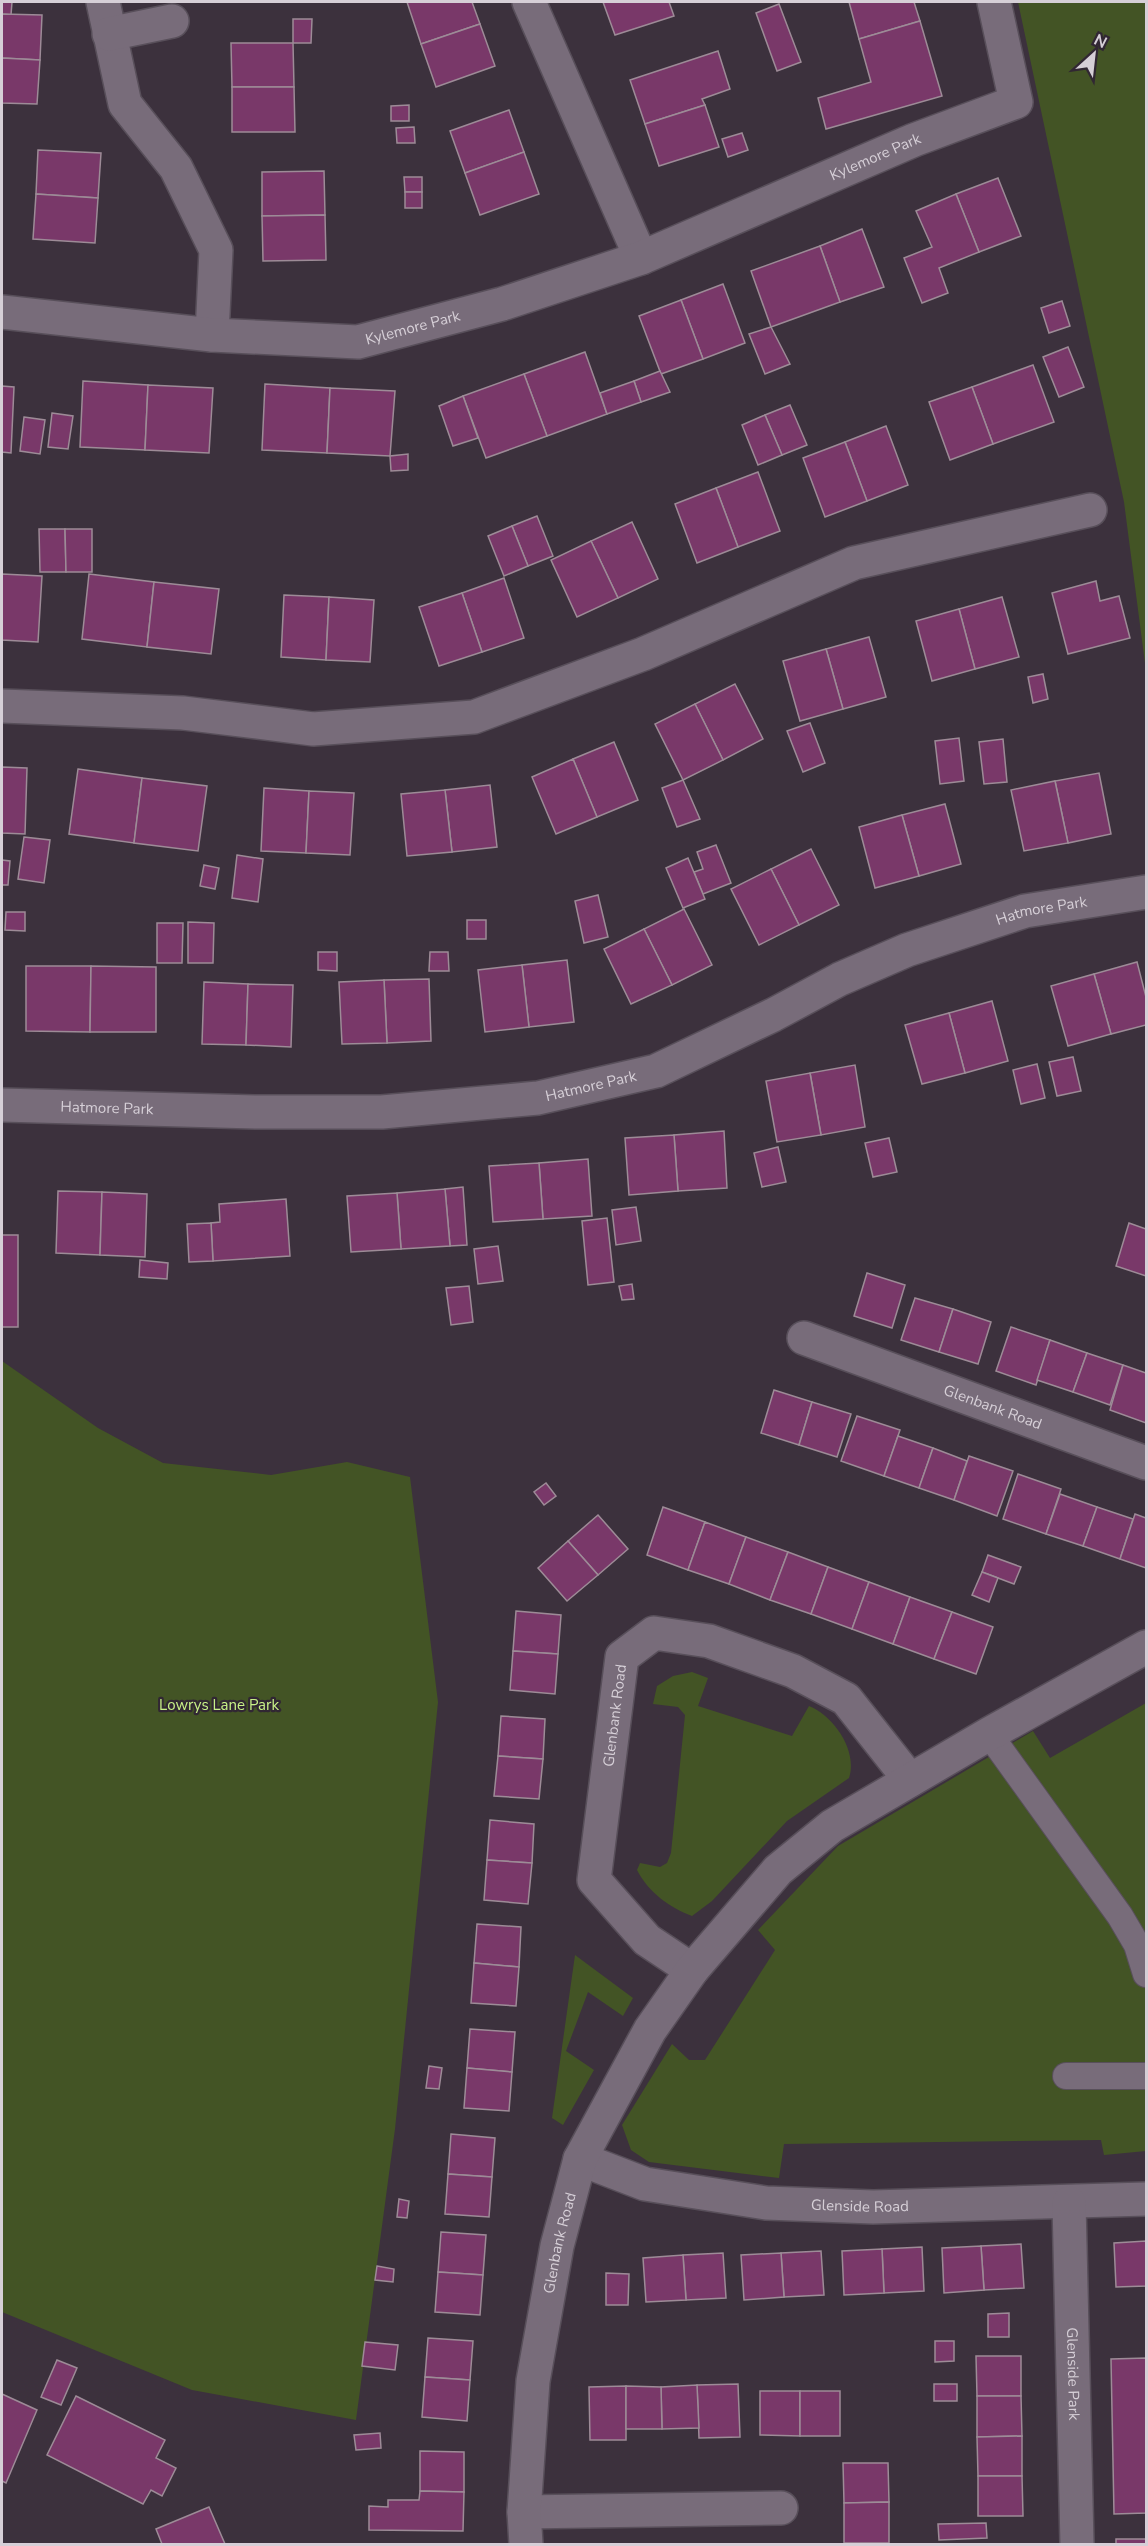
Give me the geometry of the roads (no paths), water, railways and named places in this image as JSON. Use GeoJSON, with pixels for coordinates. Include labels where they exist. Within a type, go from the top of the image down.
{"type":"FeatureCollection","features":[{"type":"Feature","properties":{"kind":"street"},"geometry":{"type":"LineString","coordinates":[[103,2],[125,104],[176,168],[216,250],[212,335]]}},
{"type":"Feature","properties":{"kind":"street"},"geometry":{"type":"LineString","coordinates":[[529,2],[642,258]]}},
{"type":"Feature","properties":{"kind":"street","name":"Kylemore Park"},"geometry":{"type":"LineString","coordinates":[[2,312],[212,335],[358,342],[502,304],[642,258],[914,140],[1016,102],[994,2]]}},
{"type":"Feature","properties":{"kind":"street"},"geometry":{"type":"LineString","coordinates":[[109,33],[172,21]]}},
{"type":"Feature","properties":{"kind":"street"},"geometry":{"type":"LineString","coordinates":[[2,706],[183,713],[313,729],[474,717],[643,654],[854,563],[1090,510]]}},
{"type":"Feature","properties":{"kind":"street","name":"Hatmore Park"},"geometry":{"type":"LineString","coordinates":[[2,1105],[255,1112],[382,1112],[538,1098],[656,1071],[773,1015],[840,979],[908,950],[1025,911],[1146,892]]}},
{"type":"Feature","properties":{"kind":"street","name":"Glenbank Road"},"geometry":{"type":"LineString","coordinates":[[804,1338],[1146,1463]]}},
{"type":"Feature","properties":{"kind":"street","name":"Glenbank Road"},"geometry":{"type":"LineString","coordinates":[[692,1970],[647,1940],[594,1880],[622,1657],[654,1633],[709,1641],[793,1671],[846,1699],[910,1780]]}},
{"type":"Feature","properties":{"kind":"street","name":"Glenbank Road"},"geometry":{"type":"LineString","coordinates":[[526,2544],[524,2512],[532,2381],[557,2246],[580,2158],[650,2030],[692,1970],[778,1870],[832,1826],[989,1734],[1146,1647]]}},
{"type":"Feature","properties":{"kind":"street","name":"Glenside Road"},"geometry":{"type":"LineString","coordinates":[[580,2158],[645,2184],[766,2204],[873,2207],[1146,2199]]}},
{"type":"Feature","properties":{"kind":"street","name":"Glenside Park"},"geometry":{"type":"LineString","coordinates":[[1069,2203],[1077,2544]]}},
{"type":"Feature","properties":{"kind":"street"},"geometry":{"type":"LineString","coordinates":[[524,2512],[781,2508]]}},
{"type":"Feature","properties":{"kind":"lane"},"geometry":{"type":"LineString","coordinates":[[989,1734],[1120,1916],[1137,1945],[1146,1974]]}},
{"type":"Feature","properties":{"kind":"lane"},"geometry":{"type":"LineString","coordinates":[[1066,2076],[1146,2076]]}},
{"type":"Feature","properties":{"kind":"park label","name":"Lowrys Lane Park"},"geometry":{"type":"Point","coordinates":[219,1705]}}]}
